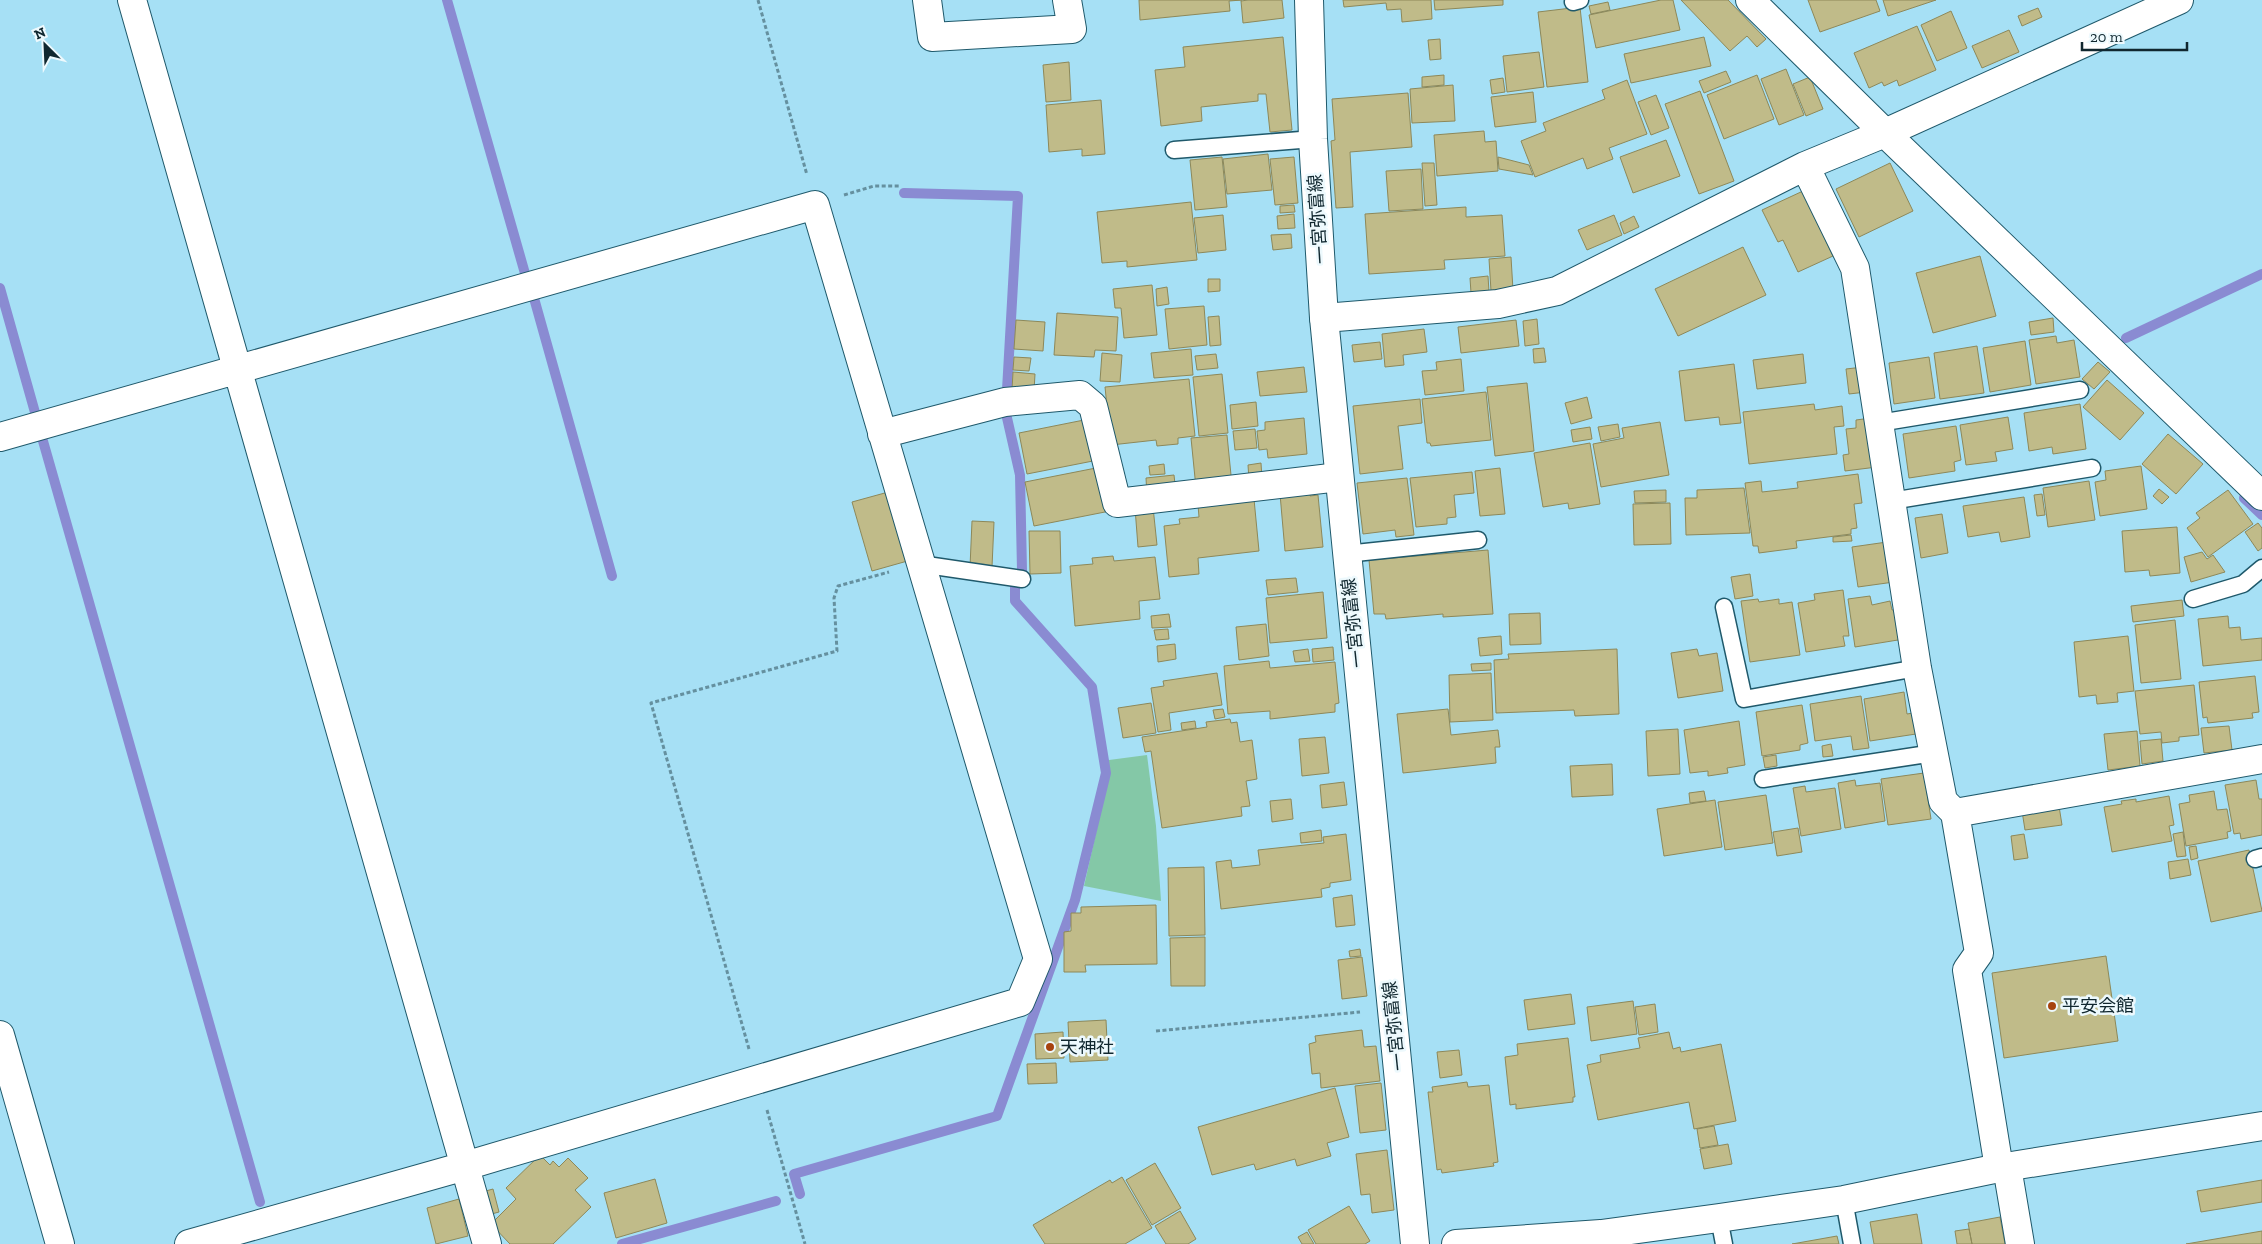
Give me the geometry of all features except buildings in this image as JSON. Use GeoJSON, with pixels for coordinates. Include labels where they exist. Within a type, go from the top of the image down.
{"type":"FeatureCollection","features":[{"type":"Feature","properties":{"kind":"street"},"geometry":{"type":"LineString","coordinates":[[132,0],[487,1244]]}},
{"type":"Feature","properties":{"kind":"street"},"geometry":{"type":"LineString","coordinates":[[926,0],[932,37],[1072,29],[1067,0]]}},
{"type":"Feature","properties":{"kind":"street","name":"一宮弥富線"},"geometry":{"type":"LineString","coordinates":[[1309,0],[1313,138],[1324,318],[1415,1244]]}},
{"type":"Feature","properties":{"kind":"street"},"geometry":{"type":"LineString","coordinates":[[1750,0],[1884,133],[2262,496]]}},
{"type":"Feature","properties":{"kind":"street"},"geometry":{"type":"LineString","coordinates":[[1324,318],[1498,304],[1557,291],[1805,166],[1884,133],[2179,0]]}},
{"type":"Feature","properties":{"kind":"street"},"geometry":{"type":"LineString","coordinates":[[1805,166],[1855,268],[1917,668],[1943,801],[1955,813],[1979,953],[1967,970],[2003,1167],[2020,1244]]}},
{"type":"Feature","properties":{"kind":"street"},"geometry":{"type":"LineString","coordinates":[[0,437],[815,205],[1038,958],[1020,1002],[465,1166],[189,1244]]}},
{"type":"Feature","properties":{"kind":"street"},"geometry":{"type":"LineString","coordinates":[[882,434],[1005,402],[1080,395],[1093,406],[1117,503],[1339,477]]}},
{"type":"Feature","properties":{"kind":"street"},"geometry":{"type":"LineString","coordinates":[[1955,813],[2262,758]]}},
{"type":"Feature","properties":{"kind":"street"},"geometry":{"type":"LineString","coordinates":[[0,1035],[60,1244]]}},
{"type":"Feature","properties":{"kind":"street"},"geometry":{"type":"LineString","coordinates":[[1456,1244],[1601,1234],[1721,1231],[1844,1200],[2003,1167],[2262,1126]]}},
{"type":"Feature","properties":{"kind":"lane"},"geometry":{"type":"LineString","coordinates":[[1174,150],[1313,138]]}},
{"type":"Feature","properties":{"kind":"lane"},"geometry":{"type":"LineString","coordinates":[[1879,424],[2080,390]]}},
{"type":"Feature","properties":{"kind":"lane"},"geometry":{"type":"LineString","coordinates":[[1891,501],[2092,468]]}},
{"type":"Feature","properties":{"kind":"lane"},"geometry":{"type":"LineString","coordinates":[[1346,554],[1478,540]]}},
{"type":"Feature","properties":{"kind":"lane"},"geometry":{"type":"LineString","coordinates":[[920,564],[1022,579]]}},
{"type":"Feature","properties":{"kind":"lane"},"geometry":{"type":"LineString","coordinates":[[2193,598],[2243,584],[2262,568]]}},
{"type":"Feature","properties":{"kind":"lane"},"geometry":{"type":"LineString","coordinates":[[1724,607],[1744,699],[1917,668]]}},
{"type":"Feature","properties":{"kind":"lane"},"geometry":{"type":"LineString","coordinates":[[1763,779],[1934,752]]}},
{"type":"Feature","properties":{"kind":"lane"},"geometry":{"type":"LineString","coordinates":[[1844,1200],[1852,1244]]}},
{"type":"Feature","properties":{"kind":"path"},"geometry":{"type":"LineString","coordinates":[[758,0],[815,205],[874,186],[900,186]]}},
{"type":"Feature","properties":{"kind":"path"},"geometry":{"type":"LineString","coordinates":[[805,1244],[651,703],[837,651],[834,598],[838,586],[920,564]]}},
{"type":"Feature","properties":{"kind":"path"},"geometry":{"type":"LineString","coordinates":[[1156,1031],[1392,1009]]}},
{"type":"Feature","properties":{"kind":"green space"},"geometry":{"type":"Polygon","coordinates":[[[1147,755],[1156,826],[1161,901],[1084,886],[1109,775],[1109,760],[1147,755]]]}},
{"type":"Feature","properties":{"kind":"waterway"},"geometry":{"type":"LineString","coordinates":[[447,0],[526,277]]}},
{"type":"Feature","properties":{"kind":"waterway"},"geometry":{"type":"LineString","coordinates":[[904,193],[1018,196],[1007,390]]}},
{"type":"Feature","properties":{"kind":"waterway"},"geometry":{"type":"LineString","coordinates":[[2126,338],[2262,274]]}},
{"type":"Feature","properties":{"kind":"waterway"},"geometry":{"type":"LineString","coordinates":[[0,288],[36,416]]}},
{"type":"Feature","properties":{"kind":"waterway"},"geometry":{"type":"LineString","coordinates":[[532,291],[612,576]]}},
{"type":"Feature","properties":{"kind":"waterway"},"geometry":{"type":"LineString","coordinates":[[1005,409],[1020,475],[1022,570]]}},
{"type":"Feature","properties":{"kind":"waterway"},"geometry":{"type":"LineString","coordinates":[[43,441],[260,1202]]}},
{"type":"Feature","properties":{"kind":"waterway"},"geometry":{"type":"LineString","coordinates":[[2244,498],[2262,515]]}},
{"type":"Feature","properties":{"kind":"waterway"},"geometry":{"type":"LineString","coordinates":[[800,1194],[794,1174],[997,1116],[1075,900],[1106,773],[1092,687],[1015,601],[1015,584]]}},
{"type":"Feature","properties":{"kind":"waterway"},"geometry":{"type":"LineString","coordinates":[[622,1244],[776,1201]]}},
{"type":"Feature","properties":{"kind":"place","name":"平安会館"},"geometry":{"type":"Point","coordinates":[2052,1006]}},
{"type":"Feature","properties":{"kind":"place","name":"天神社"},"geometry":{"type":"Point","coordinates":[1050,1047]}}]}
